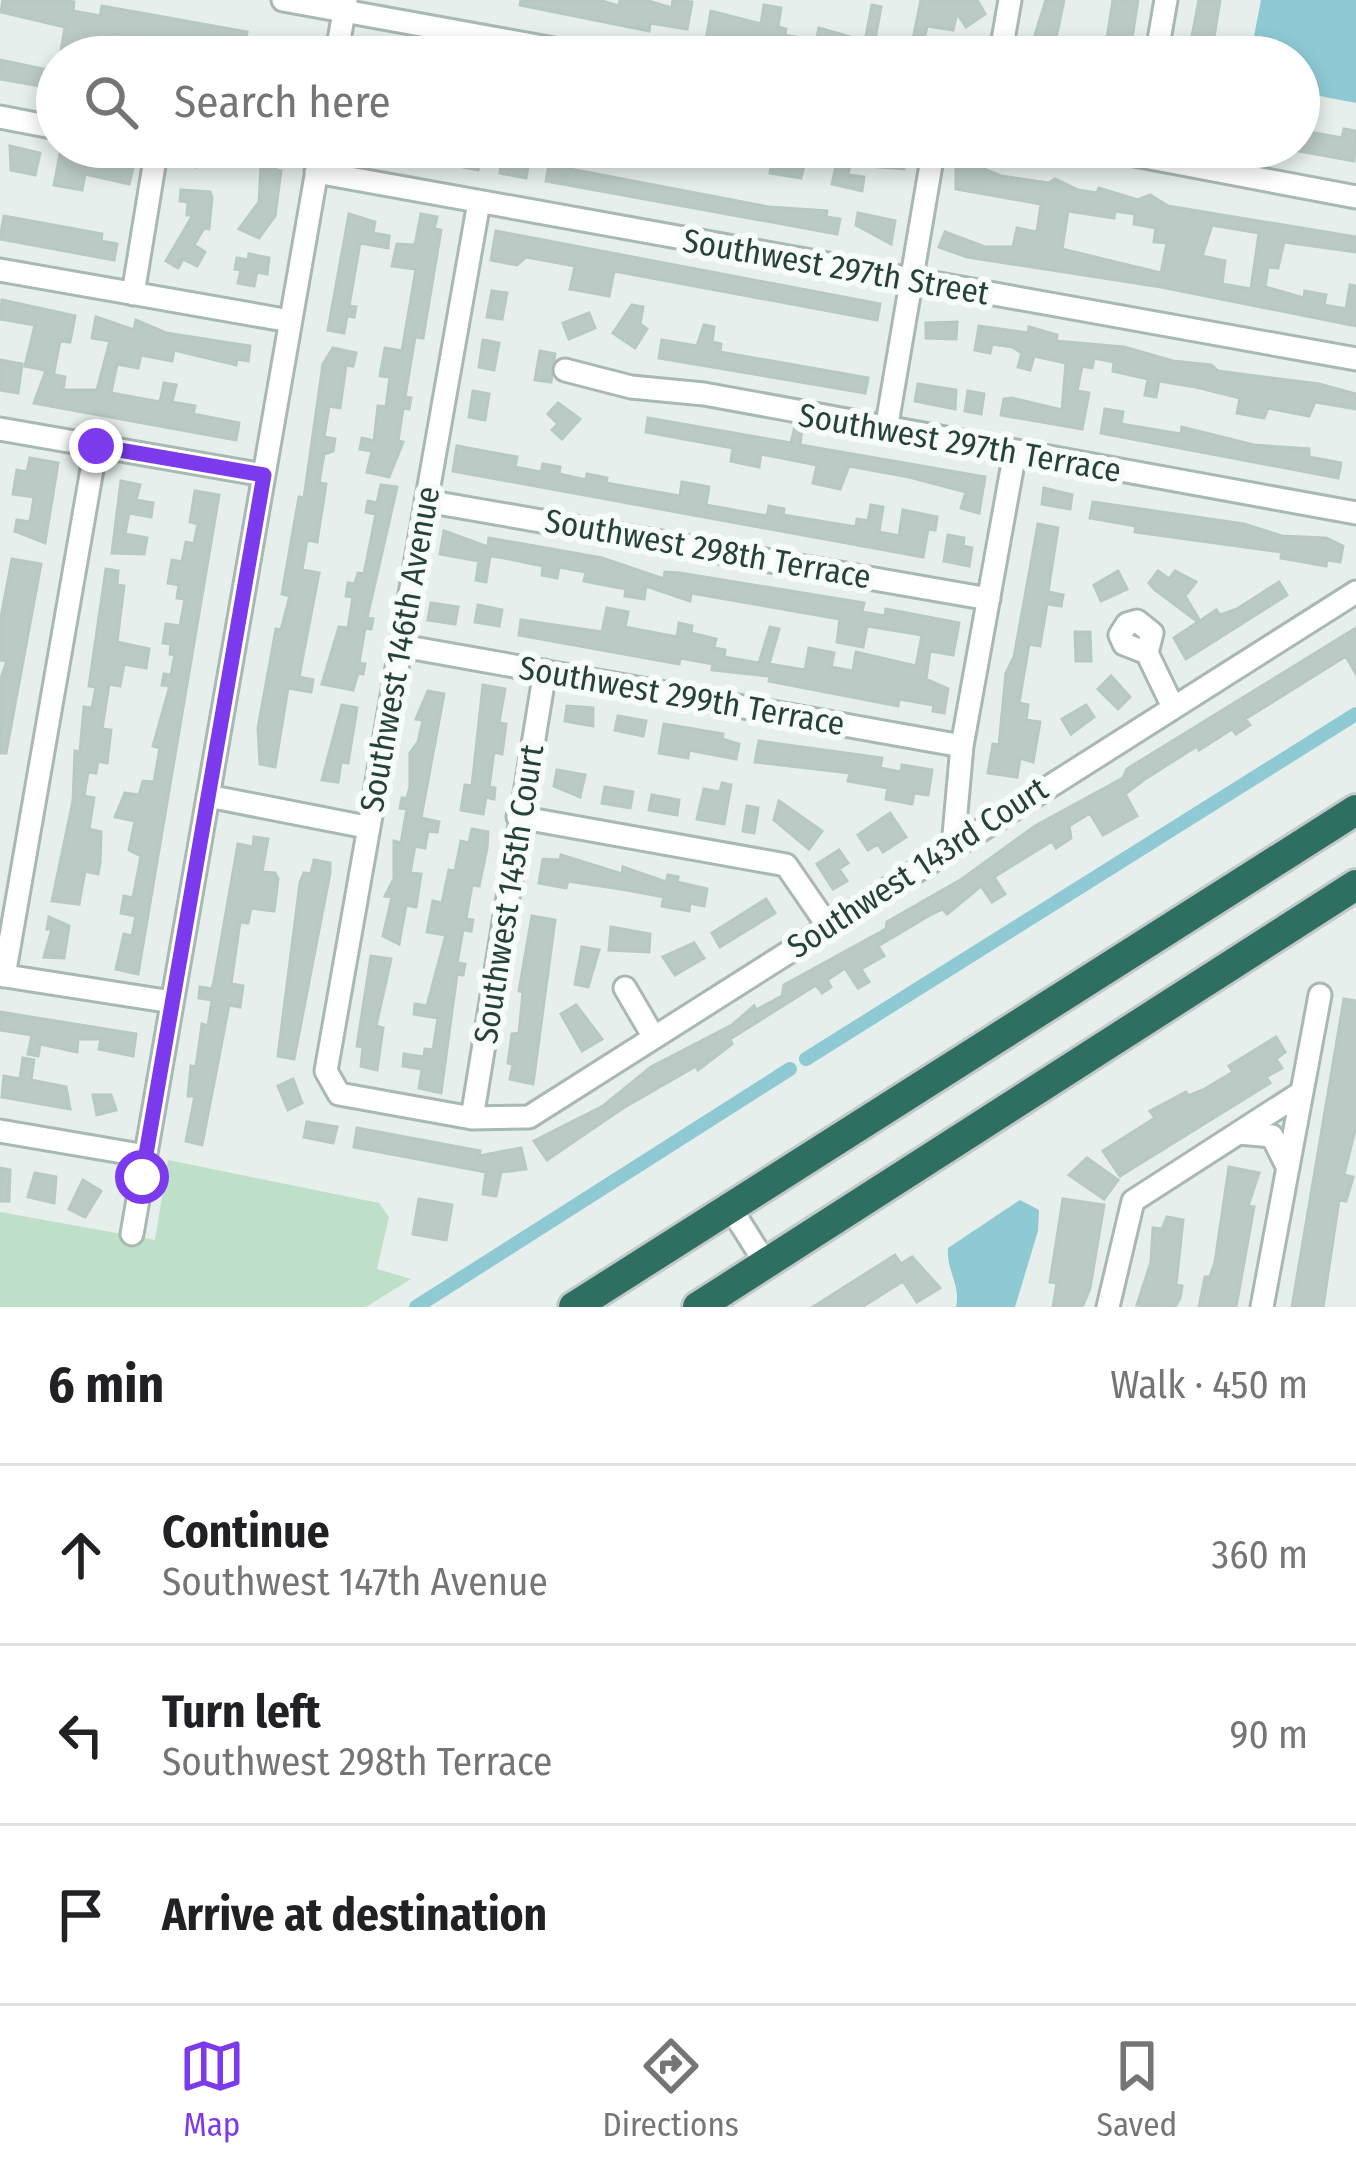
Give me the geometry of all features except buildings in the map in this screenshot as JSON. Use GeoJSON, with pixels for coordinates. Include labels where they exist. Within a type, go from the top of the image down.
{"type":"FeatureCollection","features":[{"type":"Feature","properties":{"kind":"highway"},"geometry":{"type":"LineString","coordinates":[[574,1307],[1356,809]]}},
{"type":"Feature","properties":{"kind":"highway"},"geometry":{"type":"LineString","coordinates":[[698,1307],[1356,885]]}},
{"type":"Feature","properties":{"kind":"street"},"geometry":{"type":"LineString","coordinates":[[283,0],[345,6],[494,36]]}},
{"type":"Feature","properties":{"kind":"street"},"geometry":{"type":"LineString","coordinates":[[1004,36],[1010,0]]}},
{"type":"Feature","properties":{"kind":"street"},"geometry":{"type":"LineString","coordinates":[[1160,36],[1166,0]]}},
{"type":"Feature","properties":{"kind":"street"},"geometry":{"type":"LineString","coordinates":[[340,36],[345,6]]}},
{"type":"Feature","properties":{"kind":"street"},"geometry":{"type":"LineString","coordinates":[[0,117],[36,124]]}},
{"type":"Feature","properties":{"kind":"street"},"geometry":{"type":"LineString","coordinates":[[133,294],[154,168]]}},
{"type":"Feature","properties":{"kind":"street"},"geometry":{"type":"LineString","coordinates":[[132,1234],[317,168]]}},
{"type":"Feature","properties":{"kind":"street"},"geometry":{"type":"LineString","coordinates":[[886,430],[930,168]]}},
{"type":"Feature","properties":{"kind":"street"},"geometry":{"type":"LineString","coordinates":[[1219,168],[1356,197]]}},
{"type":"Feature","properties":{"kind":"street","name":"Southwest 297th Street"},"geometry":{"type":"LineString","coordinates":[[316,172],[1356,358]]}},
{"type":"Feature","properties":{"kind":"street","name":"Southwest 146th Avenue"},"geometry":{"type":"LineString","coordinates":[[339,1094],[326,1071],[479,202]]}},
{"type":"Feature","properties":{"kind":"street"},"geometry":{"type":"LineString","coordinates":[[0,270],[290,321]]}},
{"type":"Feature","properties":{"kind":"street","name":"Southwest 297th Terrace"},"geometry":{"type":"LineString","coordinates":[[565,370],[1356,513]]}},
{"type":"Feature","properties":{"kind":"street"},"geometry":{"type":"LineString","coordinates":[[0,429],[264,475]]}},
{"type":"Feature","properties":{"kind":"street"},"geometry":{"type":"LineString","coordinates":[[96,446],[2,976],[172,1002]]}},
{"type":"Feature","properties":{"kind":"street"},"geometry":{"type":"LineString","coordinates":[[953,846],[962,746],[1015,452]]}},
{"type":"Feature","properties":{"kind":"street","name":"Southwest 298th Terrace"},"geometry":{"type":"LineString","coordinates":[[426,501],[988,598]]}},
{"type":"Feature","properties":{"kind":"street","name":"Southwest 143rd Court"},"geometry":{"type":"LineString","coordinates":[[339,1094],[472,1118],[529,1117],[652,1034],[1356,592]]}},
{"type":"Feature","properties":{"kind":"street","name":"Southwest 299th Terrace"},"geometry":{"type":"LineString","coordinates":[[402,646],[962,746]]}},
{"type":"Feature","properties":{"kind":"street"},"geometry":{"type":"LineString","coordinates":[[1147,653],[1173,706]]}},
{"type":"Feature","properties":{"kind":"street","name":"Southwest 145th Court"},"geometry":{"type":"LineString","coordinates":[[472,1118],[545,671]]}},
{"type":"Feature","properties":{"kind":"street"},"geometry":{"type":"LineString","coordinates":[[208,796],[366,827]]}},
{"type":"Feature","properties":{"kind":"street"},"geometry":{"type":"LineString","coordinates":[[518,817],[786,865],[828,926]]}},
{"type":"Feature","properties":{"kind":"street"},"geometry":{"type":"LineString","coordinates":[[625,988],[652,1034]]}},
{"type":"Feature","properties":{"kind":"street"},"geometry":{"type":"LineString","coordinates":[[1262,1307],[1320,995]]}},
{"type":"Feature","properties":{"kind":"street"},"geometry":{"type":"LineString","coordinates":[[1108,1307],[1133,1201],[1302,1092]]}},
{"type":"Feature","properties":{"kind":"street"},"geometry":{"type":"LineString","coordinates":[[0,1131],[146,1156]]}},
{"type":"Feature","properties":{"kind":"street"},"geometry":{"type":"LineString","coordinates":[[1238,1133],[1272,1136],[1288,1168]]}},
{"type":"Feature","properties":{"kind":"street"},"geometry":{"type":"LineString","coordinates":[[730,1207],[766,1264]]}},
{"type":"Feature","properties":{"kind":"green space"},"geometry":{"type":"Polygon","coordinates":[[[168,1160],[379,1203],[389,1217],[377,1269],[411,1279],[366,1307],[0,1307],[0,1212],[155,1240],[168,1160]]]}},
{"type":"Feature","properties":{"kind":"water"},"geometry":{"type":"Polygon","coordinates":[[[1261,0],[1356,0],[1356,103],[1320,96],[1320,36],[1254,36],[1261,0]]]}},
{"type":"Feature","properties":{"kind":"water"},"geometry":{"type":"Polygon","coordinates":[[[1020,1200],[1039,1210],[1038,1231],[1015,1307],[956,1307],[948,1248],[1020,1200]]]}},
{"type":"Feature","properties":{"kind":"waterway"},"geometry":{"type":"LineString","coordinates":[[806,1059],[1356,714]]}},
{"type":"Feature","properties":{"kind":"waterway"},"geometry":{"type":"LineString","coordinates":[[416,1307],[790,1069]]}},
{"type":"Feature","properties":{"kind":"route"},"geometry":{"type":"LineString","coordinates":[[96,446],[264,475],[142,1177]]}}]}
